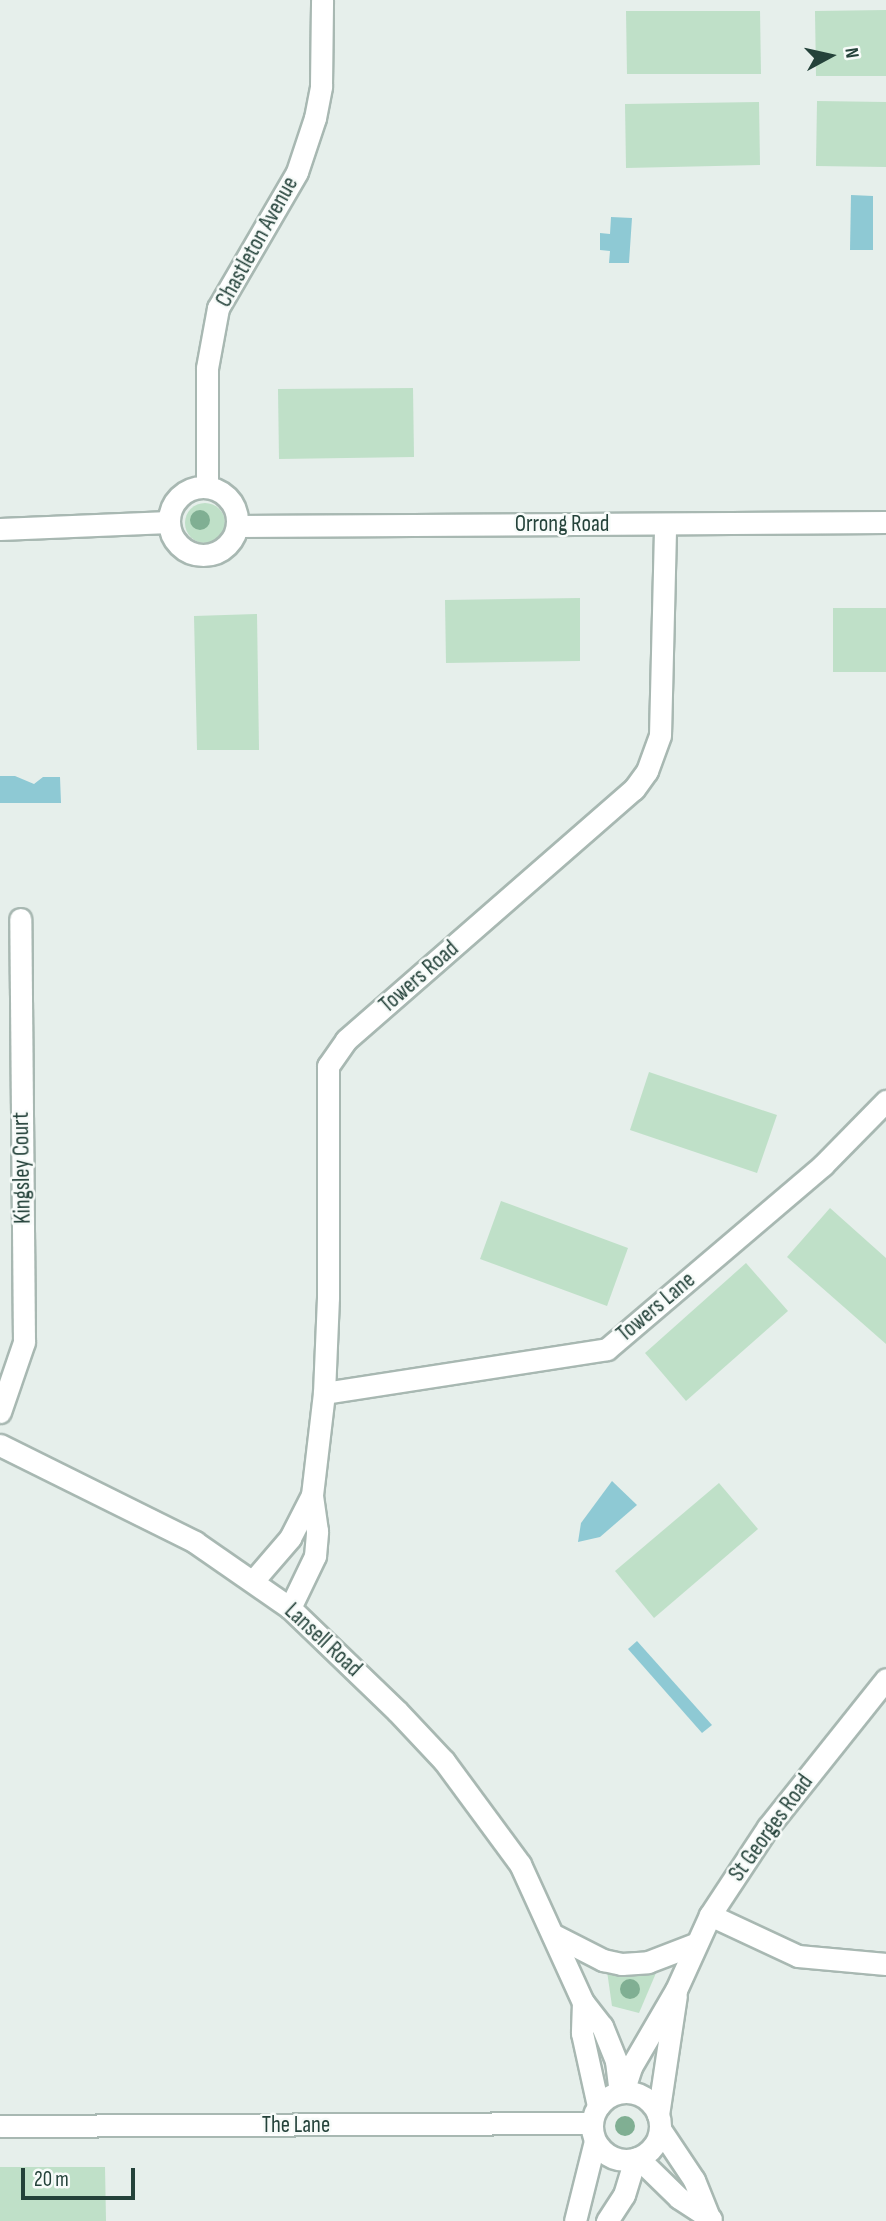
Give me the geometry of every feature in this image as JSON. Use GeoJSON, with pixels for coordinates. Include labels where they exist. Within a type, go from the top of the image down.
{"type":"FeatureCollection","features":[{"type":"Feature","properties":{"kind":"street","name":"Chastleton Avenue"},"geometry":{"type":"LineString","coordinates":[[207,487],[207,368],[218,308],[297,172],[315,118],[321,86],[322,0]]}},
{"type":"Feature","properties":{"kind":"street"},"geometry":{"type":"LineString","coordinates":[[207,487],[218,489],[234,504],[237,526],[234,537],[218,552],[196,555],[177,543],[169,522],[180,496],[207,487]]}},
{"type":"Feature","properties":{"kind":"street"},"geometry":{"type":"LineString","coordinates":[[0,529],[169,522]]}},
{"type":"Feature","properties":{"kind":"street","name":"Orrong Road"},"geometry":{"type":"LineString","coordinates":[[237,526],[886,522]]}},
{"type":"Feature","properties":{"kind":"street","name":"Towers Road"},"geometry":{"type":"LineString","coordinates":[[290,1608],[315,1556],[312,1495],[324,1394],[328,1066],[346,1040],[635,789],[647,771],[660,735],[665,524]]}},
{"type":"Feature","properties":{"kind":"street","name":"Kingsley Court"},"geometry":{"type":"LineString","coordinates":[[0,1412],[24,1342],[20,919]]}},
{"type":"Feature","properties":{"kind":"street","name":"Towers Lane"},"geometry":{"type":"LineString","coordinates":[[324,1394],[607,1349],[823,1165],[886,1101]]}},
{"type":"Feature","properties":{"kind":"street","name":"Lansell Road"},"geometry":{"type":"LineString","coordinates":[[0,1445],[195,1542],[253,1581],[290,1608],[444,1762],[520,1864],[556,1936],[583,2002],[602,2026],[616,2061],[621,2092]]}},
{"type":"Feature","properties":{"kind":"street","name":"Towers Road"},"geometry":{"type":"LineString","coordinates":[[253,1581],[290,1538],[312,1495]]}},
{"type":"Feature","properties":{"kind":"street","name":"St Georges Road"},"geometry":{"type":"LineString","coordinates":[[621,2092],[643,2041],[676,1990],[710,1914],[768,1827],[886,1679]]}},
{"type":"Feature","properties":{"kind":"street"},"geometry":{"type":"LineString","coordinates":[[710,1914],[798,1956],[886,1964]]}},
{"type":"Feature","properties":{"kind":"street"},"geometry":{"type":"LineString","coordinates":[[556,1936],[603,1960],[622,1964],[648,1962],[695,1944]]}},
{"type":"Feature","properties":{"kind":"street","name":"St Georges Road"},"geometry":{"type":"LineString","coordinates":[[659,2122],[676,1990]]}},
{"type":"Feature","properties":{"kind":"street","name":"Lansell Road"},"geometry":{"type":"LineString","coordinates":[[583,2002],[582,2033],[595,2124]]}},
{"type":"Feature","properties":{"kind":"street"},"geometry":{"type":"LineString","coordinates":[[575,2221],[595,2124],[621,2092],[644,2097],[694,2180],[710,2219]]}},
{"type":"Feature","properties":{"kind":"street"},"geometry":{"type":"LineString","coordinates":[[607,2221],[624,2195],[637,2159],[653,2147],[659,2122]]}},
{"type":"Feature","properties":{"kind":"street"},"geometry":{"type":"LineString","coordinates":[[595,2124],[612,2158],[637,2159],[680,2198],[710,2219]]}},
{"type":"Feature","properties":{"kind":"street","name":"The Lane"},"geometry":{"type":"LineString","coordinates":[[0,2126],[595,2124]]}},
{"type":"Feature","properties":{"kind":"green space"},"geometry":{"type":"Polygon","coordinates":[[[886,10],[886,76],[816,76],[815,11],[886,10]]]}},
{"type":"Feature","properties":{"kind":"green space"},"geometry":{"type":"Polygon","coordinates":[[[626,11],[760,11],[761,74],[627,74],[626,11]]]}},
{"type":"Feature","properties":{"kind":"green space"},"geometry":{"type":"Polygon","coordinates":[[[817,101],[886,102],[886,167],[816,166],[817,101]]]}},
{"type":"Feature","properties":{"kind":"green space"},"geometry":{"type":"Polygon","coordinates":[[[759,102],[760,165],[626,168],[625,104],[759,102]]]}},
{"type":"Feature","properties":{"kind":"green space"},"geometry":{"type":"Polygon","coordinates":[[[413,388],[414,457],[279,459],[278,389],[413,388]]]}},
{"type":"Feature","properties":{"kind":"green space"},"geometry":{"type":"Polygon","coordinates":[[[205,503],[219,509],[225,523],[219,537],[205,543],[191,537],[185,523],[191,509],[205,503]]]}},
{"type":"Feature","properties":{"kind":"green space"},"geometry":{"type":"Polygon","coordinates":[[[580,598],[580,661],[446,663],[445,600],[580,598]]]}},
{"type":"Feature","properties":{"kind":"green space"},"geometry":{"type":"Polygon","coordinates":[[[833,608],[886,608],[886,672],[833,672],[833,608]]]}},
{"type":"Feature","properties":{"kind":"green space"},"geometry":{"type":"Polygon","coordinates":[[[257,614],[259,750],[197,750],[194,616],[257,614]]]}},
{"type":"Feature","properties":{"kind":"green space"},"geometry":{"type":"Polygon","coordinates":[[[649,1072],[777,1115],[757,1173],[630,1130],[649,1072]]]}},
{"type":"Feature","properties":{"kind":"green space"},"geometry":{"type":"Polygon","coordinates":[[[501,1201],[628,1248],[607,1306],[480,1259],[501,1201]]]}},
{"type":"Feature","properties":{"kind":"green space"},"geometry":{"type":"Polygon","coordinates":[[[830,1208],[886,1258],[886,1344],[787,1257],[830,1208]]]}},
{"type":"Feature","properties":{"kind":"green space"},"geometry":{"type":"Polygon","coordinates":[[[746,1263],[788,1311],[686,1401],[645,1353],[746,1263]]]}},
{"type":"Feature","properties":{"kind":"green space"},"geometry":{"type":"Polygon","coordinates":[[[719,1483],[758,1529],[654,1618],[615,1571],[719,1483]]]}},
{"type":"Feature","properties":{"kind":"green space"},"geometry":{"type":"Polygon","coordinates":[[[654,1970],[656,1973],[639,2013],[612,2006],[607,1971],[654,1970]]]}},
{"type":"Feature","properties":{"kind":"green space"},"geometry":{"type":"Polygon","coordinates":[[[0,2167],[105,2167],[106,2221],[0,2221],[0,2167]]]}},
{"type":"Feature","properties":{"kind":"water"},"geometry":{"type":"Polygon","coordinates":[[[851,195],[873,196],[873,250],[850,250],[851,195]]]}},
{"type":"Feature","properties":{"kind":"water"},"geometry":{"type":"Polygon","coordinates":[[[611,217],[632,218],[629,263],[609,263],[610,251],[600,250],[600,233],[610,234],[611,217]]]}},
{"type":"Feature","properties":{"kind":"water"},"geometry":{"type":"Polygon","coordinates":[[[0,776],[15,776],[34,784],[43,777],[60,777],[61,803],[0,803],[0,776]]]}},
{"type":"Feature","properties":{"kind":"water"},"geometry":{"type":"Polygon","coordinates":[[[612,1481],[637,1505],[600,1537],[578,1542],[581,1523],[612,1481]]]}},
{"type":"Feature","properties":{"kind":"water"},"geometry":{"type":"Polygon","coordinates":[[[637,1641],[712,1725],[702,1733],[628,1649],[637,1641]]]}}]}
